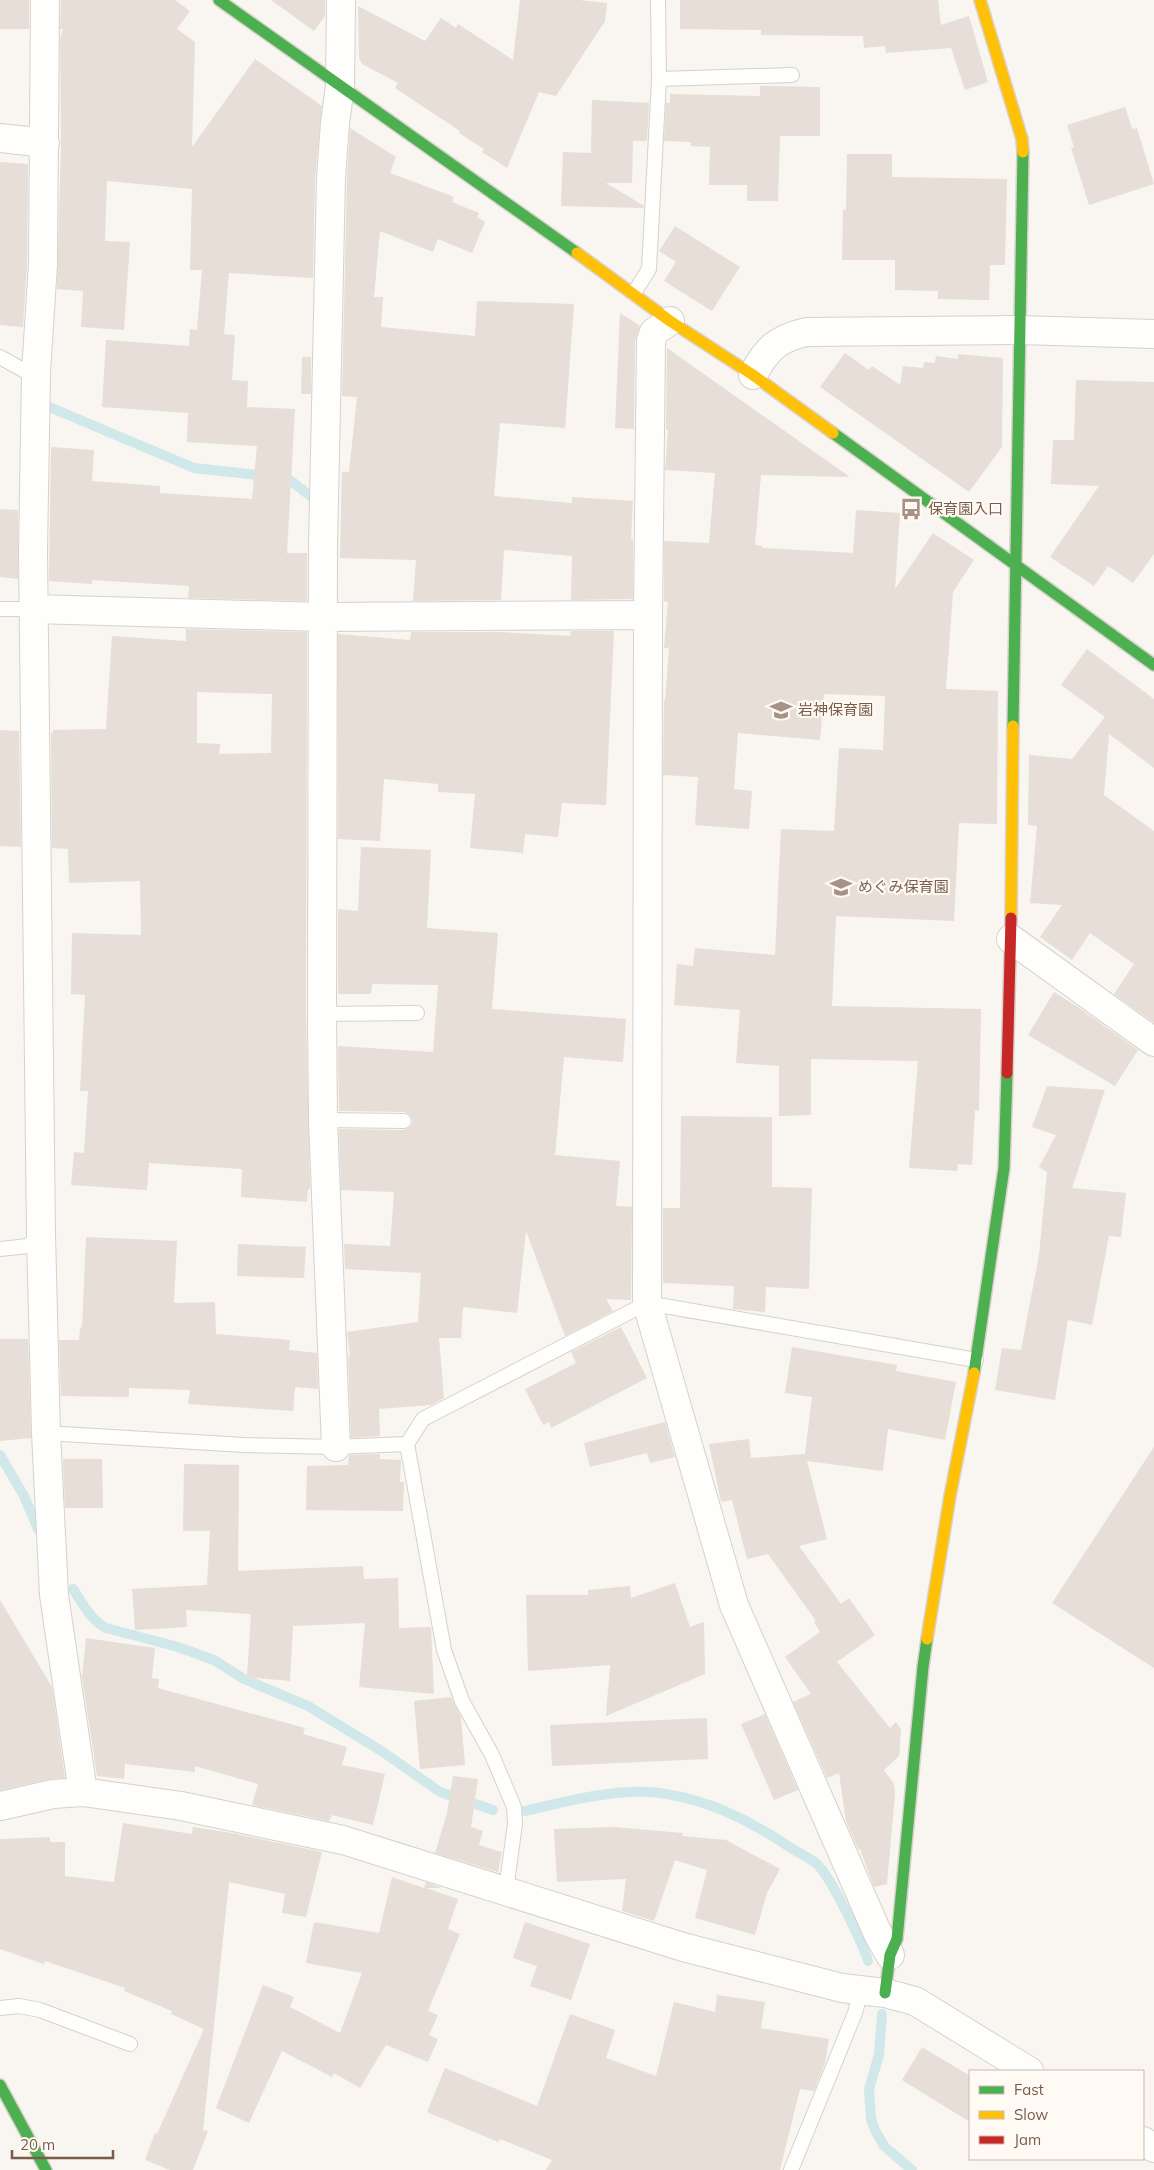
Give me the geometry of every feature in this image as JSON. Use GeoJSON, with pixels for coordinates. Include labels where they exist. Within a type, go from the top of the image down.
{"type":"FeatureCollection","features":[{"type":"Feature","properties":{"kind":"street"},"geometry":{"type":"LineString","coordinates":[[45,0],[43,264],[36,372],[33,609],[41,1234],[46,1434],[54,1595],[83,1792]]}},
{"type":"Feature","properties":{"kind":"street"},"geometry":{"type":"LineString","coordinates":[[219,0],[634,293],[670,321],[753,375],[1154,665]]}},
{"type":"Feature","properties":{"kind":"street"},"geometry":{"type":"LineString","coordinates":[[336,1446],[323,1120],[323,617],[331,178],[340,86],[341,0]]}},
{"type":"Feature","properties":{"kind":"street"},"geometry":{"type":"LineString","coordinates":[[873,1992],[897,1939],[922,1667],[950,1496],[976,1360],[1004,1168],[1011,939],[1022,139],[980,0]]}},
{"type":"Feature","properties":{"kind":"street"},"geometry":{"type":"LineString","coordinates":[[0,138],[45,143]]}},
{"type":"Feature","properties":{"kind":"street"},"geometry":{"type":"LineString","coordinates":[[670,321],[654,332],[652,341],[648,615],[647,1303],[734,1605],[874,1925],[890,1955]]}},
{"type":"Feature","properties":{"kind":"street"},"geometry":{"type":"LineString","coordinates":[[753,375],[762,357],[768,350],[781,341],[806,332],[1020,330],[1154,334]]}},
{"type":"Feature","properties":{"kind":"street"},"geometry":{"type":"LineString","coordinates":[[33,609],[323,617],[648,615]]}},
{"type":"Feature","properties":{"kind":"street"},"geometry":{"type":"LineString","coordinates":[[1011,939],[1154,1042]]}},
{"type":"Feature","properties":{"kind":"street"},"geometry":{"type":"LineString","coordinates":[[0,1806],[53,1794],[83,1792],[181,1806],[343,1840],[683,1947],[842,1988],[915,2001],[1027,2070]]}},
{"type":"Feature","properties":{"kind":"street"},"geometry":{"type":"LineString","coordinates":[[0,2085],[46,2170]]}},
{"type":"Feature","properties":{"kind":"lane"},"geometry":{"type":"LineString","coordinates":[[634,293],[649,268],[659,79],[658,0]]}},
{"type":"Feature","properties":{"kind":"lane"},"geometry":{"type":"LineString","coordinates":[[659,79],[792,75]]}},
{"type":"Feature","properties":{"kind":"lane"},"geometry":{"type":"LineString","coordinates":[[0,357],[25,370],[36,372]]}},
{"type":"Feature","properties":{"kind":"lane"},"geometry":{"type":"LineString","coordinates":[[0,608],[33,609]]}},
{"type":"Feature","properties":{"kind":"lane"},"geometry":{"type":"LineString","coordinates":[[322,1014],[417,1013]]}},
{"type":"Feature","properties":{"kind":"lane"},"geometry":{"type":"LineString","coordinates":[[323,1120],[404,1121]]}},
{"type":"Feature","properties":{"kind":"lane"},"geometry":{"type":"LineString","coordinates":[[0,1248],[28,1246],[41,1234]]}},
{"type":"Feature","properties":{"kind":"lane"},"geometry":{"type":"LineString","coordinates":[[506,1890],[515,1824],[514,1807],[492,1756],[462,1701],[444,1650],[407,1444],[423,1419],[647,1303],[976,1360]]}},
{"type":"Feature","properties":{"kind":"lane"},"geometry":{"type":"LineString","coordinates":[[46,1434],[244,1445],[336,1446],[407,1444]]}},
{"type":"Feature","properties":{"kind":"lane"},"geometry":{"type":"LineString","coordinates":[[790,2170],[855,2013],[873,1992]]}},
{"type":"Feature","properties":{"kind":"lane"},"geometry":{"type":"LineString","coordinates":[[0,2008],[19,2006],[40,2010],[130,2044]]}},
{"type":"Feature","properties":{"kind":"building"},"geometry":{"type":"Polygon","coordinates":[[[0,0],[29,0],[29,29],[0,29],[0,0]]]}},
{"type":"Feature","properties":{"kind":"building"},"geometry":{"type":"Polygon","coordinates":[[[61,0],[175,0],[190,11],[177,29],[195,42],[192,147],[255,59],[322,106],[315,178],[313,278],[229,273],[224,334],[235,335],[232,380],[248,381],[247,407],[295,409],[287,553],[307,553],[307,601],[188,598],[189,586],[92,580],[92,584],[49,581],[51,447],[94,450],[92,481],[160,486],[160,493],[252,499],[257,446],[187,442],[188,413],[102,407],[106,340],[189,346],[190,329],[197,330],[202,270],[190,270],[192,189],[107,181],[105,241],[130,242],[124,330],[81,327],[83,291],[57,289],[61,144],[60,39],[63,29],[60,29],[61,0]]]}},
{"type":"Feature","properties":{"kind":"building"},"geometry":{"type":"Polygon","coordinates":[[[271,0],[325,0],[325,16],[314,31],[271,0]]]}},
{"type":"Feature","properties":{"kind":"building"},"geometry":{"type":"Polygon","coordinates":[[[520,0],[579,0],[607,3],[605,21],[556,96],[539,92],[507,168],[482,152],[484,149],[459,133],[460,131],[395,88],[398,83],[362,64],[359,58],[358,6],[425,41],[441,18],[456,28],[458,24],[513,60],[520,0]]]}},
{"type":"Feature","properties":{"kind":"building"},"geometry":{"type":"Polygon","coordinates":[[[680,0],[938,0],[941,25],[969,16],[988,82],[965,90],[951,48],[886,53],[885,46],[864,48],[863,36],[761,35],[761,30],[680,29],[680,0]]]}},
{"type":"Feature","properties":{"kind":"building"},"geometry":{"type":"Polygon","coordinates":[[[760,86],[820,87],[820,136],[780,136],[778,201],[747,201],[747,185],[709,185],[710,147],[691,146],[691,142],[664,141],[666,103],[670,103],[670,94],[760,96],[760,86]]]}},
{"type":"Feature","properties":{"kind":"building"},"geometry":{"type":"Polygon","coordinates":[[[592,100],[649,103],[647,141],[633,141],[632,183],[606,183],[644,206],[643,208],[561,206],[563,152],[591,153],[592,100]]]}},
{"type":"Feature","properties":{"kind":"building"},"geometry":{"type":"Polygon","coordinates":[[[1125,107],[1132,129],[1137,128],[1154,184],[1089,205],[1071,148],[1074,147],[1067,125],[1125,107]]]}},
{"type":"Feature","properties":{"kind":"building"},"geometry":{"type":"Polygon","coordinates":[[[350,128],[396,157],[390,173],[454,197],[452,202],[479,213],[477,217],[485,222],[472,253],[438,239],[433,252],[380,231],[374,297],[383,297],[381,327],[475,336],[477,301],[574,304],[565,428],[500,423],[494,496],[572,503],[572,497],[633,501],[631,539],[633,539],[633,599],[571,600],[572,556],[504,550],[501,600],[413,601],[416,560],[340,558],[342,472],[349,472],[357,397],[342,396],[350,128]]]}},
{"type":"Feature","properties":{"kind":"building"},"geometry":{"type":"Polygon","coordinates":[[[847,154],[892,154],[892,177],[1007,179],[1005,265],[990,265],[989,300],[938,299],[938,291],[895,290],[895,260],[842,260],[843,210],[846,210],[847,154]]]}},
{"type":"Feature","properties":{"kind":"building"},"geometry":{"type":"Polygon","coordinates":[[[0,162],[28,164],[27,263],[23,327],[0,325],[0,162]]]}},
{"type":"Feature","properties":{"kind":"building"},"geometry":{"type":"Polygon","coordinates":[[[675,226],[740,267],[712,311],[664,281],[676,262],[659,251],[675,226]]]}},
{"type":"Feature","properties":{"kind":"building"},"geometry":{"type":"Polygon","coordinates":[[[620,313],[640,326],[635,341],[634,429],[615,428],[620,313]]]}},
{"type":"Feature","properties":{"kind":"building"},"geometry":{"type":"Polygon","coordinates":[[[667,348],[850,477],[761,475],[755,545],[762,546],[762,548],[853,553],[856,510],[900,513],[895,589],[933,533],[974,560],[953,592],[946,689],[998,691],[997,824],[959,823],[954,921],[836,916],[832,1006],[981,1009],[979,1111],[975,1110],[972,1165],[958,1164],[957,1171],[909,1168],[918,1061],[811,1059],[811,1115],[779,1116],[779,1066],[736,1063],[740,1010],[674,1005],[677,964],[693,966],[695,948],[775,955],[781,829],[834,831],[839,748],[883,750],[885,696],[824,694],[820,740],[738,733],[734,789],[752,791],[749,829],[695,825],[698,777],[663,775],[664,701],[669,648],[664,648],[668,602],[664,602],[664,541],[709,543],[715,473],[665,470],[668,430],[666,430],[667,348]]]}},
{"type":"Feature","properties":{"kind":"building"},"geometry":{"type":"Polygon","coordinates":[[[845,353],[869,370],[872,366],[900,385],[903,366],[923,368],[924,362],[935,363],[936,356],[958,359],[958,354],[1003,358],[1002,447],[969,492],[820,387],[845,353]]]}},
{"type":"Feature","properties":{"kind":"building"},"geometry":{"type":"Polygon","coordinates":[[[302,357],[311,357],[311,394],[301,394],[302,357]]]}},
{"type":"Feature","properties":{"kind":"building"},"geometry":{"type":"Polygon","coordinates":[[[1076,380],[1154,382],[1154,554],[1133,583],[1108,566],[1094,586],[1050,557],[1099,486],[1051,484],[1053,440],[1074,440],[1076,380]]]}},
{"type":"Feature","properties":{"kind":"building"},"geometry":{"type":"Polygon","coordinates":[[[0,509],[18,510],[18,579],[0,577],[0,509]]]}},
{"type":"Feature","properties":{"kind":"building"},"geometry":{"type":"Polygon","coordinates":[[[186,629],[307,632],[306,1014],[310,1189],[308,1189],[307,1202],[241,1197],[242,1169],[149,1163],[147,1190],[71,1185],[74,1152],[84,1153],[88,1091],[80,1091],[85,995],[71,994],[72,933],[141,935],[140,881],[69,883],[68,849],[52,848],[51,733],[53,733],[53,730],[106,729],[112,636],[186,641],[186,629]],[[197,692],[197,743],[220,744],[219,754],[271,753],[272,694],[197,692]]]}},
{"type":"Feature","properties":{"kind":"building"},"geometry":{"type":"Polygon","coordinates":[[[571,631],[614,631],[606,805],[562,803],[558,837],[525,834],[523,853],[470,848],[475,794],[438,792],[438,784],[384,779],[380,841],[338,839],[338,634],[410,640],[411,632],[500,632],[570,636],[571,631]]]}},
{"type":"Feature","properties":{"kind":"building"},"geometry":{"type":"Polygon","coordinates":[[[1087,649],[1154,699],[1154,768],[1109,734],[1104,795],[1154,831],[1154,1023],[1114,994],[1134,964],[1090,933],[1072,960],[1040,937],[1062,905],[1030,903],[1037,826],[1028,825],[1029,755],[1072,759],[1105,717],[1061,685],[1087,649]]]}},
{"type":"Feature","properties":{"kind":"building"},"geometry":{"type":"Polygon","coordinates":[[[0,730],[19,731],[21,847],[0,846],[0,730]]]}},
{"type":"Feature","properties":{"kind":"building"},"geometry":{"type":"Polygon","coordinates":[[[361,847],[431,850],[427,928],[498,933],[492,1009],[626,1019],[623,1062],[564,1057],[555,1155],[620,1161],[616,1206],[632,1207],[631,1300],[606,1299],[613,1311],[565,1336],[526,1231],[517,1313],[463,1307],[461,1338],[439,1338],[444,1398],[431,1405],[379,1409],[380,1436],[351,1438],[348,1355],[350,1356],[347,1332],[418,1322],[421,1273],[345,1269],[344,1244],[390,1246],[394,1192],[341,1190],[339,1129],[404,1130],[411,1126],[413,1121],[409,1114],[404,1112],[339,1111],[338,1046],[433,1052],[438,985],[372,984],[371,994],[338,994],[338,909],[358,911],[361,847]]]}},
{"type":"Feature","properties":{"kind":"building"},"geometry":{"type":"Polygon","coordinates":[[[1054,992],[1138,1050],[1115,1086],[1028,1035],[1054,992]]]}},
{"type":"Feature","properties":{"kind":"building"},"geometry":{"type":"Polygon","coordinates":[[[1047,1086],[1105,1090],[1072,1188],[1126,1193],[1121,1237],[1109,1236],[1092,1325],[1068,1320],[1055,1400],[995,1390],[1002,1348],[1021,1350],[1039,1255],[1047,1172],[1039,1167],[1056,1135],[1032,1127],[1047,1086]]]}},
{"type":"Feature","properties":{"kind":"building"},"geometry":{"type":"Polygon","coordinates":[[[681,1116],[772,1117],[772,1187],[812,1188],[809,1289],[766,1287],[765,1312],[733,1309],[734,1286],[663,1283],[663,1208],[680,1208],[681,1116]]]}},
{"type":"Feature","properties":{"kind":"building"},"geometry":{"type":"Polygon","coordinates":[[[86,1237],[177,1241],[174,1303],[215,1302],[216,1334],[290,1340],[289,1350],[317,1353],[318,1389],[295,1387],[293,1411],[188,1404],[190,1390],[129,1388],[129,1397],[61,1396],[59,1340],[79,1340],[80,1327],[82,1328],[86,1237]]]}},
{"type":"Feature","properties":{"kind":"building"},"geometry":{"type":"Polygon","coordinates":[[[238,1244],[306,1247],[304,1278],[237,1276],[238,1244]]]}},
{"type":"Feature","properties":{"kind":"building"},"geometry":{"type":"Polygon","coordinates":[[[621,1327],[647,1378],[551,1428],[549,1422],[543,1425],[525,1389],[576,1363],[571,1352],[621,1327]]]}},
{"type":"Feature","properties":{"kind":"building"},"geometry":{"type":"Polygon","coordinates":[[[0,1339],[28,1339],[31,1438],[0,1441],[0,1339]]]}},
{"type":"Feature","properties":{"kind":"building"},"geometry":{"type":"Polygon","coordinates":[[[792,1347],[897,1365],[896,1371],[956,1382],[945,1440],[888,1429],[883,1471],[807,1461],[827,1539],[799,1546],[841,1604],[849,1598],[875,1635],[837,1662],[890,1728],[896,1722],[901,1729],[899,1756],[884,1770],[894,1784],[895,1794],[887,1884],[874,1887],[860,1849],[858,1849],[846,1821],[839,1773],[827,1778],[793,1702],[811,1694],[785,1657],[820,1632],[814,1622],[816,1621],[768,1554],[747,1559],[732,1500],[721,1502],[709,1444],[749,1439],[751,1458],[805,1454],[812,1397],[785,1393],[792,1347]]]}},
{"type":"Feature","properties":{"kind":"building"},"geometry":{"type":"Polygon","coordinates":[[[665,1422],[675,1457],[650,1463],[647,1453],[590,1467],[584,1443],[665,1422]]]}},
{"type":"Feature","properties":{"kind":"building"},"geometry":{"type":"Polygon","coordinates":[[[1154,1447],[1154,1668],[1052,1603],[1154,1447]]]}},
{"type":"Feature","properties":{"kind":"building"},"geometry":{"type":"Polygon","coordinates":[[[380,1454],[380,1459],[401,1460],[400,1482],[404,1482],[403,1511],[306,1510],[307,1466],[348,1465],[349,1455],[380,1454]]]}},
{"type":"Feature","properties":{"kind":"building"},"geometry":{"type":"Polygon","coordinates":[[[63,1459],[102,1459],[103,1508],[65,1508],[63,1459]]]}},
{"type":"Feature","properties":{"kind":"building"},"geometry":{"type":"Polygon","coordinates":[[[184,1464],[239,1465],[238,1571],[363,1566],[364,1579],[398,1578],[399,1628],[431,1627],[434,1694],[359,1687],[365,1623],[293,1626],[290,1681],[247,1677],[251,1614],[186,1610],[187,1627],[135,1630],[132,1589],[207,1585],[210,1531],[183,1531],[184,1464]]]}},
{"type":"Feature","properties":{"kind":"building"},"geometry":{"type":"Polygon","coordinates":[[[675,1583],[690,1627],[704,1622],[705,1674],[606,1716],[610,1665],[528,1671],[526,1595],[588,1595],[588,1590],[630,1586],[631,1598],[675,1583]]]}},
{"type":"Feature","properties":{"kind":"building"},"geometry":{"type":"Polygon","coordinates":[[[0,1600],[52,1687],[65,1778],[50,1779],[0,1790],[0,1600]]]}},
{"type":"Feature","properties":{"kind":"building"},"geometry":{"type":"Polygon","coordinates":[[[86,1638],[155,1648],[152,1678],[159,1679],[158,1688],[305,1728],[303,1734],[347,1747],[342,1765],[385,1774],[373,1825],[332,1815],[329,1821],[252,1805],[258,1784],[195,1766],[195,1772],[125,1764],[124,1779],[97,1776],[82,1677],[86,1638]]]}},
{"type":"Feature","properties":{"kind":"building"},"geometry":{"type":"Polygon","coordinates":[[[451,1697],[461,1717],[465,1765],[420,1769],[414,1701],[451,1697]]]}},
{"type":"Feature","properties":{"kind":"building"},"geometry":{"type":"Polygon","coordinates":[[[765,1714],[798,1790],[774,1800],[741,1724],[765,1714]]]}},
{"type":"Feature","properties":{"kind":"building"},"geometry":{"type":"Polygon","coordinates":[[[707,1718],[708,1759],[552,1766],[550,1725],[707,1718]]]}},
{"type":"Feature","properties":{"kind":"building"},"geometry":{"type":"Polygon","coordinates":[[[453,1776],[478,1779],[471,1827],[483,1831],[479,1845],[502,1852],[498,1872],[435,1853],[447,1813],[453,1776]]]}},
{"type":"Feature","properties":{"kind":"building"},"geometry":{"type":"Polygon","coordinates":[[[123,1823],[192,1834],[193,1827],[232,1833],[322,1852],[306,1917],[282,1913],[285,1894],[229,1882],[203,2130],[208,2131],[193,2170],[170,2170],[145,2160],[155,2133],[157,2134],[204,2029],[171,2014],[172,2011],[124,1991],[125,1988],[45,1961],[44,1964],[0,1949],[0,1839],[50,1837],[50,1842],[65,1842],[65,1876],[114,1882],[123,1823]]]}},
{"type":"Feature","properties":{"kind":"building"},"geometry":{"type":"Polygon","coordinates":[[[614,1827],[683,1833],[682,1836],[726,1840],[780,1869],[767,1893],[755,1935],[695,1918],[707,1870],[675,1860],[654,1921],[622,1911],[626,1879],[557,1882],[554,1829],[614,1827]]]}},
{"type":"Feature","properties":{"kind":"building"},"geometry":{"type":"Polygon","coordinates":[[[392,1877],[424,1888],[426,1882],[442,1888],[426,1888],[458,1899],[448,1929],[460,1934],[428,2011],[438,2015],[429,2035],[438,2039],[428,2062],[386,2045],[360,2088],[334,2073],[332,2077],[282,2051],[249,2123],[216,2108],[263,1985],[294,1997],[290,2007],[340,2033],[362,1973],[306,1963],[314,1922],[379,1933],[392,1877]]]}},
{"type":"Feature","properties":{"kind":"building"},"geometry":{"type":"Polygon","coordinates":[[[525,1922],[590,1944],[571,2000],[530,1986],[537,1966],[513,1958],[525,1922]]]}},
{"type":"Feature","properties":{"kind":"building"},"geometry":{"type":"Polygon","coordinates":[[[717,1995],[765,2002],[761,2028],[829,2039],[825,2063],[814,2091],[800,2089],[780,2170],[546,2170],[552,2160],[500,2139],[498,2142],[427,2112],[445,2068],[537,2106],[570,2014],[615,2030],[606,2058],[656,2076],[674,2002],[715,2012],[717,1995]]]}},
{"type":"Feature","properties":{"kind":"building"},"geometry":{"type":"Polygon","coordinates":[[[922,2047],[969,2075],[969,2121],[902,2080],[922,2047]]]}},
{"type":"Feature","properties":{"kind":"waterway"},"geometry":{"type":"LineString","coordinates":[[47,406],[194,468],[287,478],[317,501],[318,506]]}},
{"type":"Feature","properties":{"kind":"waterway"},"geometry":{"type":"LineString","coordinates":[[0,1455],[24,1496],[38,1529]]}},
{"type":"Feature","properties":{"kind":"waterway"},"geometry":{"type":"LineString","coordinates":[[73,1589],[91,1616],[106,1628],[178,1647],[214,1660],[244,1679],[308,1706],[383,1752],[440,1792],[493,1810]]}},
{"type":"Feature","properties":{"kind":"waterway"},"geometry":{"type":"LineString","coordinates":[[525,1811],[603,1795],[651,1792],[694,1800],[735,1815],[817,1864],[838,1895],[868,1961]]}},
{"type":"Feature","properties":{"kind":"waterway"},"geometry":{"type":"LineString","coordinates":[[882,2014],[879,2055],[869,2089],[871,2119],[884,2146],[912,2170]]}},
{"type":"Feature","properties":{"kind":"traffic: fast"},"geometry":{"type":"LineString","coordinates":[[219,0],[577,253]]}},
{"type":"Feature","properties":{"kind":"traffic: fast"},"geometry":{"type":"LineString","coordinates":[[1013,726],[1023,152]]}},
{"type":"Feature","properties":{"kind":"traffic: fast"},"geometry":{"type":"LineString","coordinates":[[833,433],[1154,665]]}},
{"type":"Feature","properties":{"kind":"traffic: fast"},"geometry":{"type":"LineString","coordinates":[[974,1373],[1004,1168],[1007,1073]]}},
{"type":"Feature","properties":{"kind":"traffic: fast"},"geometry":{"type":"LineString","coordinates":[[885,1993],[890,1955],[897,1939],[927,1639]]}},
{"type":"Feature","properties":{"kind":"traffic: fast"},"geometry":{"type":"LineString","coordinates":[[0,2085],[46,2170]]}},
{"type":"Feature","properties":{"kind":"traffic: slow"},"geometry":{"type":"LineString","coordinates":[[980,0],[1022,139],[1023,152]]}},
{"type":"Feature","properties":{"kind":"traffic: slow"},"geometry":{"type":"LineString","coordinates":[[577,253],[670,321],[753,375],[833,433]]}},
{"type":"Feature","properties":{"kind":"traffic: slow"},"geometry":{"type":"LineString","coordinates":[[1011,918],[1013,726]]}},
{"type":"Feature","properties":{"kind":"traffic: slow"},"geometry":{"type":"LineString","coordinates":[[927,1639],[950,1496],[974,1373]]}},
{"type":"Feature","properties":{"kind":"traffic: jam"},"geometry":{"type":"LineString","coordinates":[[1007,1073],[1011,918]]}},
{"type":"Feature","properties":{"kind":"place","name":"保育園入口"},"geometry":{"type":"Point","coordinates":[911,509]}},
{"type":"Feature","properties":{"kind":"place","name":"岩神保育園"},"geometry":{"type":"Point","coordinates":[781,710]}},
{"type":"Feature","properties":{"kind":"place","name":"めぐみ保育園"},"geometry":{"type":"Point","coordinates":[841,887]}}]}
